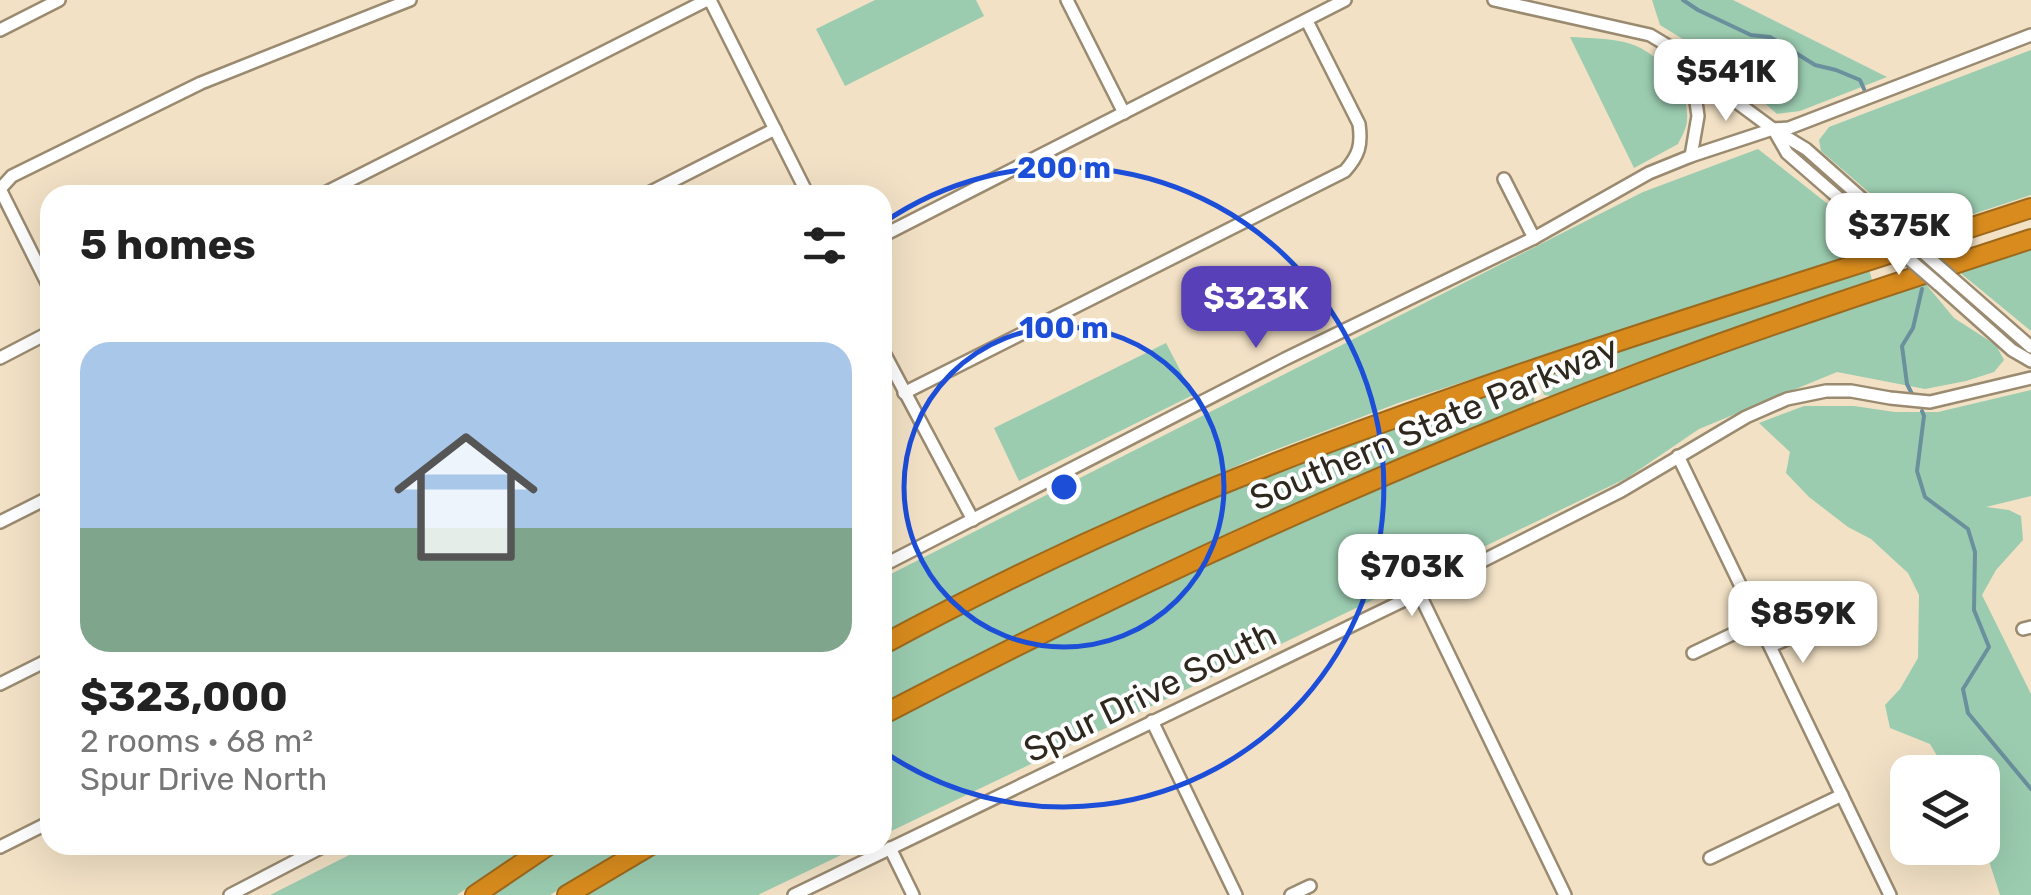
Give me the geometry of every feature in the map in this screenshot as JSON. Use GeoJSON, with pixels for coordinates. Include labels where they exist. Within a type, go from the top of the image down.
{"type":"FeatureCollection","features":[{"type":"Feature","properties":{"kind":"highway","name":"Southern State Parkway"},"geometry":{"type":"LineString","coordinates":[[892,640],[1104,536],[1295,455],[1448,399],[2031,208]]}},
{"type":"Feature","properties":{"kind":"highway","name":"Southern State Parkway"},"geometry":{"type":"LineString","coordinates":[[892,710],[1173,570],[1432,456],[1739,337],[2031,239]]}},
{"type":"Feature","properties":{"kind":"highway"},"geometry":{"type":"LineString","coordinates":[[476,895],[534,855]]}},
{"type":"Feature","properties":{"kind":"highway"},"geometry":{"type":"LineString","coordinates":[[567,895],[634,855]]}},
{"type":"Feature","properties":{"kind":"street"},"geometry":{"type":"LineString","coordinates":[[0,30],[58,0]]}},
{"type":"Feature","properties":{"kind":"street"},"geometry":{"type":"LineString","coordinates":[[40,268],[0,189],[12,176],[189,88],[410,0]]}},
{"type":"Feature","properties":{"kind":"street"},"geometry":{"type":"LineString","coordinates":[[341,185],[709,0],[803,185]]}},
{"type":"Feature","properties":{"kind":"street"},"geometry":{"type":"LineString","coordinates":[[1068,0],[1124,113]]}},
{"type":"Feature","properties":{"kind":"street"},"geometry":{"type":"LineString","coordinates":[[892,231],[1346,0]]}},
{"type":"Feature","properties":{"kind":"street"},"geometry":{"type":"LineString","coordinates":[[1494,0],[1650,35],[1675,50],[1691,67],[1773,129],[1806,149],[2031,347]]}},
{"type":"Feature","properties":{"kind":"street"},"geometry":{"type":"LineString","coordinates":[[904,393],[1345,171],[1362,142],[1359,124],[1307,20]]}},
{"type":"Feature","properties":{"kind":"street"},"geometry":{"type":"LineString","coordinates":[[892,561],[1285,359],[1534,238],[1649,173],[1773,129],[1792,127],[2031,35]]}},
{"type":"Feature","properties":{"kind":"street"},"geometry":{"type":"LineString","coordinates":[[1691,67],[1698,116],[1691,156]]}},
{"type":"Feature","properties":{"kind":"street"},"geometry":{"type":"LineString","coordinates":[[666,185],[775,129]]}},
{"type":"Feature","properties":{"kind":"street"},"geometry":{"type":"LineString","coordinates":[[1773,129],[1787,153],[2012,350],[2031,361]]}},
{"type":"Feature","properties":{"kind":"street"},"geometry":{"type":"LineString","coordinates":[[1504,179],[1534,238]]}},
{"type":"Feature","properties":{"kind":"street"},"geometry":{"type":"LineString","coordinates":[[0,358],[40,337]]}},
{"type":"Feature","properties":{"kind":"street"},"geometry":{"type":"LineString","coordinates":[[892,370],[973,520]]}},
{"type":"Feature","properties":{"kind":"street","name":"Spur Drive South"},"geometry":{"type":"LineString","coordinates":[[892,847],[1419,593],[1621,491],[1787,398],[1851,391],[1930,402],[2031,378]]}},
{"type":"Feature","properties":{"kind":"street"},"geometry":{"type":"LineString","coordinates":[[1678,456],[1887,894]]}},
{"type":"Feature","properties":{"kind":"street"},"geometry":{"type":"LineString","coordinates":[[0,522],[40,502]]}},
{"type":"Feature","properties":{"kind":"street"},"geometry":{"type":"LineString","coordinates":[[1419,593],[1565,895]]}},
{"type":"Feature","properties":{"kind":"street"},"geometry":{"type":"LineString","coordinates":[[1771,646],[1850,611]]}},
{"type":"Feature","properties":{"kind":"street"},"geometry":{"type":"LineString","coordinates":[[1694,653],[1758,622]]}},
{"type":"Feature","properties":{"kind":"street"},"geometry":{"type":"LineString","coordinates":[[0,684],[40,664]]}},
{"type":"Feature","properties":{"kind":"street"},"geometry":{"type":"LineString","coordinates":[[1152,721],[1235,894]]}},
{"type":"Feature","properties":{"kind":"street"},"geometry":{"type":"LineString","coordinates":[[1710,858],[1842,795]]}},
{"type":"Feature","properties":{"kind":"street"},"geometry":{"type":"LineString","coordinates":[[0,848],[40,827]]}},
{"type":"Feature","properties":{"kind":"street"},"geometry":{"type":"LineString","coordinates":[[892,852],[913,895]]}},
{"type":"Feature","properties":{"kind":"street"},"geometry":{"type":"LineString","coordinates":[[230,895],[307,855]]}},
{"type":"Feature","properties":{"kind":"street","name":"Spur Drive South"},"geometry":{"type":"LineString","coordinates":[[794,895],[876,855]]}},
{"type":"Feature","properties":{"kind":"street"},"geometry":{"type":"LineString","coordinates":[[1290,895],[1310,886]]}},
{"type":"Feature","properties":{"kind":"green space"},"geometry":{"type":"Polygon","coordinates":[[[875,0],[976,0],[984,16],[845,86],[816,29],[875,0]]]}},
{"type":"Feature","properties":{"kind":"green space"},"geometry":{"type":"Polygon","coordinates":[[[1652,0],[1733,0],[1887,77],[1800,111],[1777,114],[1715,59],[1660,25],[1652,0]]]}},
{"type":"Feature","properties":{"kind":"green space"},"geometry":{"type":"Polygon","coordinates":[[[1570,37],[1624,42],[1659,61],[1678,84],[1687,109],[1686,125],[1678,144],[1634,168],[1570,37]]]}},
{"type":"Feature","properties":{"kind":"green space"},"geometry":{"type":"Polygon","coordinates":[[[2031,50],[2031,195],[1943,224],[1941,220],[1915,232],[1821,151],[1819,140],[1829,127],[2031,50]]]}},
{"type":"Feature","properties":{"kind":"green space"},"geometry":{"type":"Polygon","coordinates":[[[1758,149],[1881,246],[1401,402],[1259,456],[959,593],[892,629],[892,573],[1643,192],[1758,149]]]}},
{"type":"Feature","properties":{"kind":"green space"},"geometry":{"type":"Polygon","coordinates":[[[2031,248],[2031,331],[1958,271],[2031,248]]]}},
{"type":"Feature","properties":{"kind":"green space"},"geometry":{"type":"Polygon","coordinates":[[[1869,269],[1872,280],[1551,396],[1544,395],[1539,382],[1544,375],[1869,269]]]}},
{"type":"Feature","properties":{"kind":"green space"},"geometry":{"type":"Polygon","coordinates":[[[1925,283],[1954,318],[1996,345],[2004,360],[1994,372],[1925,389],[1837,372],[1699,429],[1627,478],[892,831],[892,720],[1172,579],[1367,491],[1522,428],[1812,320],[1925,283]]]}},
{"type":"Feature","properties":{"kind":"green space"},"geometry":{"type":"Polygon","coordinates":[[[1166,343],[1193,395],[1019,481],[994,428],[1166,343]]]}},
{"type":"Feature","properties":{"kind":"green space"},"geometry":{"type":"Polygon","coordinates":[[[1520,383],[1526,383],[1533,391],[1534,402],[1529,405],[1202,546],[892,700],[892,651],[1122,537],[1363,438],[1520,383]]]}},
{"type":"Feature","properties":{"kind":"green space"},"geometry":{"type":"Polygon","coordinates":[[[2031,390],[2031,496],[1986,507],[2021,516],[2023,540],[1996,570],[1982,595],[2031,694],[2031,895],[2000,895],[1990,865],[2000,865],[2000,755],[1937,755],[1930,744],[1890,728],[1885,705],[1900,689],[1918,658],[1919,595],[1908,573],[1871,539],[1809,497],[1786,473],[1790,452],[1759,423],[1804,406],[1938,412],[2031,390]]]}},
{"type":"Feature","properties":{"kind":"green space"},"geometry":{"type":"Polygon","coordinates":[[[349,855],[515,855],[457,895],[270,895],[349,855]]]}},
{"type":"Feature","properties":{"kind":"green space"},"geometry":{"type":"Polygon","coordinates":[[[550,855],[616,855],[550,895],[491,895],[550,855]]]}},
{"type":"Feature","properties":{"kind":"green space"},"geometry":{"type":"Polygon","coordinates":[[[653,855],[841,855],[758,895],[586,895],[653,855]]]}},
{"type":"Feature","properties":{"kind":"waterway"},"geometry":{"type":"LineString","coordinates":[[1683,0],[1751,35],[1770,37],[1815,65],[1860,80],[1864,89]]}},
{"type":"Feature","properties":{"kind":"waterway"},"geometry":{"type":"LineString","coordinates":[[1912,394],[1902,346],[1913,328],[1922,289]]}},
{"type":"Feature","properties":{"kind":"waterway"},"geometry":{"type":"LineString","coordinates":[[1922,411],[1917,471],[1925,497],[1968,529],[1975,552],[1974,610],[1989,647],[1963,689],[1968,713],[2031,789]]}}]}
